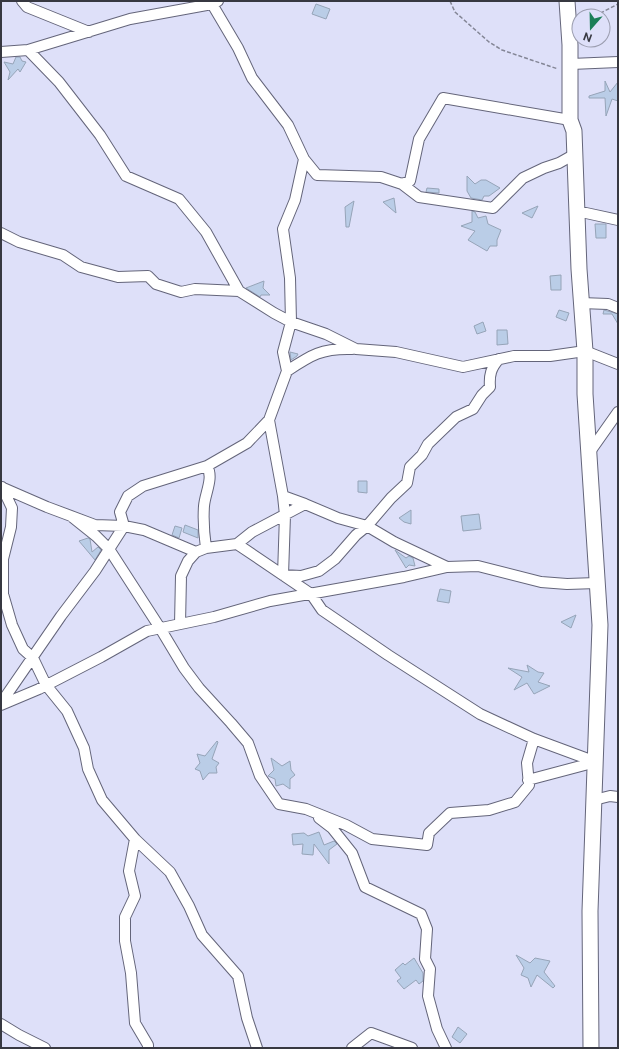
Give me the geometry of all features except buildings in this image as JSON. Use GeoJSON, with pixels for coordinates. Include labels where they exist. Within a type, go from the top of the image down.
{"type":"FeatureCollection","features":[{"type":"Feature","properties":{"kind":"main road"},"geometry":{"type":"LineString","coordinates":[[567,1],[571,69],[570,120],[574,131],[581,303],[585,351],[585,394],[600,625],[590,911],[591,1048]]}},
{"type":"Feature","properties":{"kind":"street"},"geometry":{"type":"LineString","coordinates":[[22,1],[27,6],[89,32]]}},
{"type":"Feature","properties":{"kind":"street"},"geometry":{"type":"LineString","coordinates":[[1,52],[28,50],[130,19],[215,2],[252,78],[288,125],[304,159],[317,175],[381,177],[402,184],[419,196],[493,208],[523,178],[544,168],[559,164],[575,154]]}},
{"type":"Feature","properties":{"kind":"street"},"geometry":{"type":"LineString","coordinates":[[28,50],[59,82],[100,135],[126,176],[179,199],[206,232],[239,291],[291,322],[326,334],[356,349]]}},
{"type":"Feature","properties":{"kind":"street"},"geometry":{"type":"LineString","coordinates":[[571,69],[618,62]]}},
{"type":"Feature","properties":{"kind":"street"},"geometry":{"type":"LineString","coordinates":[[402,184],[410,181],[419,139],[443,98],[570,120]]}},
{"type":"Feature","properties":{"kind":"street"},"geometry":{"type":"LineString","coordinates":[[1,704],[109,550],[124,526],[120,512],[128,496],[143,486],[207,466],[247,443],[269,420],[287,371],[283,352],[291,322],[290,278],[283,229],[295,200],[304,159]]}},
{"type":"Feature","properties":{"kind":"street"},"geometry":{"type":"LineString","coordinates":[[577,213],[586,213],[618,220]]}},
{"type":"Feature","properties":{"kind":"street"},"geometry":{"type":"LineString","coordinates":[[1,233],[19,242],[63,255],[81,267],[118,277],[148,276],[156,284],[181,292],[195,289],[239,291]]}},
{"type":"Feature","properties":{"kind":"street"},"geometry":{"type":"LineString","coordinates":[[581,303],[608,304],[618,308]]}},
{"type":"Feature","properties":{"kind":"street"},"geometry":{"type":"LineString","coordinates":[[287,371],[310,356],[335,349],[396,352],[463,367],[514,356],[550,356],[585,351],[618,364]]}},
{"type":"Feature","properties":{"kind":"street"},"geometry":{"type":"LineString","coordinates":[[283,575],[301,576],[319,571],[335,559],[356,535],[367,526],[391,498],[407,483],[410,466],[422,455],[428,444],[456,417],[472,409],[490,387],[489,375],[494,364],[499,359]]}},
{"type":"Feature","properties":{"kind":"street"},"geometry":{"type":"LineString","coordinates":[[589,452],[618,412]]}},
{"type":"Feature","properties":{"kind":"street"},"geometry":{"type":"LineString","coordinates":[[269,420],[286,514],[283,575]]}},
{"type":"Feature","properties":{"kind":"street"},"geometry":{"type":"LineString","coordinates":[[206,548],[204,506],[209,482],[209,468],[207,466]]}},
{"type":"Feature","properties":{"kind":"street"},"geometry":{"type":"LineString","coordinates":[[1,487],[95,525],[124,526],[144,530],[196,552]]}},
{"type":"Feature","properties":{"kind":"street"},"geometry":{"type":"LineString","coordinates":[[1,487],[12,508],[11,527],[3,559],[3,594],[12,625],[23,649],[33,658],[46,685],[67,711],[84,748],[88,769],[102,800],[135,839],[170,872],[202,935],[238,976],[247,1018],[257,1048]]}},
{"type":"Feature","properties":{"kind":"street"},"geometry":{"type":"LineString","coordinates":[[283,496],[338,518],[367,526],[394,542],[447,566]]}},
{"type":"Feature","properties":{"kind":"street"},"geometry":{"type":"LineString","coordinates":[[180,624],[181,576],[188,561],[196,552],[206,548],[237,544],[252,532],[304,504]]}},
{"type":"Feature","properties":{"kind":"street"},"geometry":{"type":"LineString","coordinates":[[71,516],[96,536],[109,550],[160,628],[184,668],[199,688],[248,743],[260,776],[279,804],[306,809],[346,825],[372,839],[427,845],[429,833],[450,813],[489,810],[516,802],[529,785],[527,763],[534,739]]}},
{"type":"Feature","properties":{"kind":"street"},"geometry":{"type":"LineString","coordinates":[[237,544],[311,594],[322,610],[388,656],[480,714],[534,739],[596,762]]}},
{"type":"Feature","properties":{"kind":"street"},"geometry":{"type":"LineString","coordinates":[[1,704],[46,685],[101,657],[147,631],[214,617],[270,601],[404,577],[447,566],[478,566],[541,582],[567,584],[597,583]]}},
{"type":"Feature","properties":{"kind":"street"},"geometry":{"type":"LineString","coordinates":[[528,780],[596,762]]}},
{"type":"Feature","properties":{"kind":"street"},"geometry":{"type":"LineString","coordinates":[[594,800],[610,796],[618,797]]}},
{"type":"Feature","properties":{"kind":"street"},"geometry":{"type":"LineString","coordinates":[[306,809],[332,828],[352,852],[365,887],[421,914],[427,929],[425,959],[430,969],[428,996],[437,1029],[446,1048]]}},
{"type":"Feature","properties":{"kind":"street"},"geometry":{"type":"LineString","coordinates":[[135,839],[129,871],[135,896],[125,917],[125,941],[131,973],[135,1023],[148,1045],[148,1048]]}},
{"type":"Feature","properties":{"kind":"street"},"geometry":{"type":"LineString","coordinates":[[1,1024],[45,1048]]}},
{"type":"Feature","properties":{"kind":"street"},"geometry":{"type":"LineString","coordinates":[[352,1048],[371,1033],[412,1048]]}},
{"type":"Feature","properties":{"kind":"path"},"geometry":{"type":"LineString","coordinates":[[450,1],[455,12],[489,42],[502,50],[571,69]]}}]}
